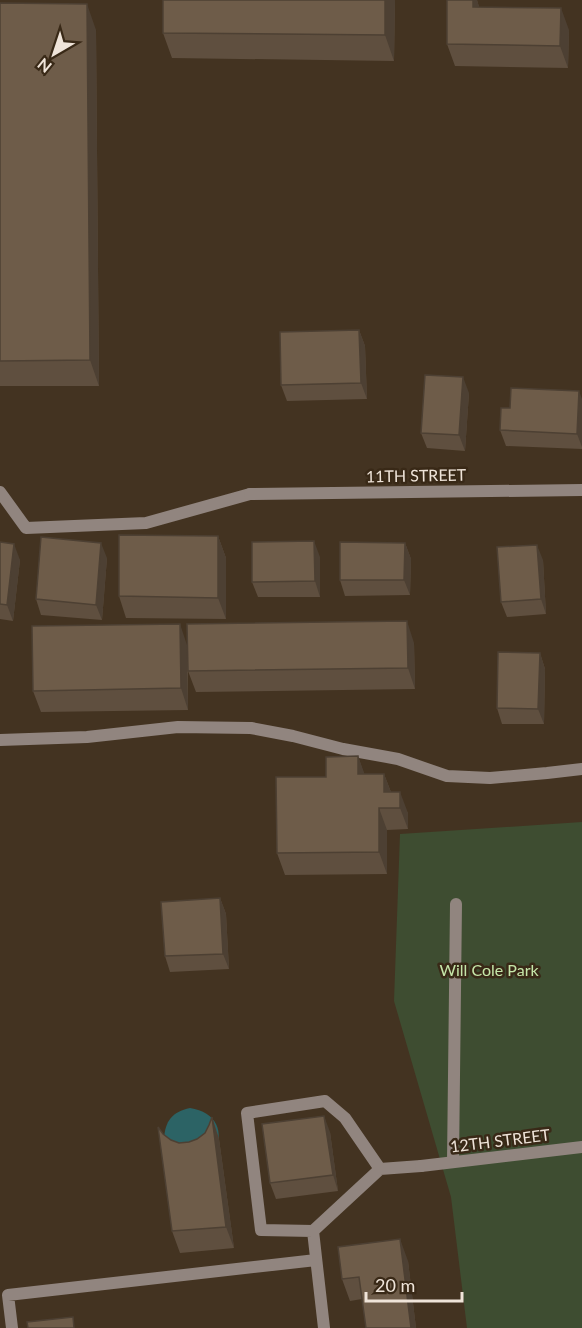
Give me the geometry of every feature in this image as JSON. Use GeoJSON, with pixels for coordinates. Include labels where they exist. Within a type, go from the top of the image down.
{"type":"FeatureCollection","features":[{"type":"Feature","properties":{"kind":"street","name":"11TH STREET"},"geometry":{"type":"LineString","coordinates":[[0,492],[26,528],[146,523],[250,494],[582,490]]}},
{"type":"Feature","properties":{"kind":"street"},"geometry":{"type":"LineString","coordinates":[[0,740],[87,737],[178,727],[251,728],[398,759],[447,776],[490,778],[582,769]]}},
{"type":"Feature","properties":{"kind":"street"},"geometry":{"type":"LineString","coordinates":[[453,1162],[456,904]]}},
{"type":"Feature","properties":{"kind":"street"},"geometry":{"type":"LineString","coordinates":[[325,1101],[345,1118],[380,1169],[312,1231],[261,1230],[247,1113],[325,1101]]}},
{"type":"Feature","properties":{"kind":"street","name":"12TH STREET"},"geometry":{"type":"LineString","coordinates":[[380,1169],[582,1147]]}},
{"type":"Feature","properties":{"kind":"street"},"geometry":{"type":"LineString","coordinates":[[312,1231],[324,1328]]}},
{"type":"Feature","properties":{"kind":"street"},"geometry":{"type":"LineString","coordinates":[[12,1328],[8,1295],[316,1260]]}},
{"type":"Feature","properties":{"kind":"green space","name":"Will Cole Park"},"geometry":{"type":"Polygon","coordinates":[[[582,822],[582,1328],[467,1328],[451,1197],[394,1001],[400,834],[582,822]]]}},
{"type":"Feature","properties":{"kind":"water"},"geometry":{"type":"Polygon","coordinates":[[[190,1108],[206,1114],[216,1124],[219,1138],[213,1154],[164,1139],[166,1127],[171,1118],[178,1112],[190,1108]]]}},
{"type":"Feature","properties":{"kind":"building"},"geometry":{"type":"Polygon","coordinates":[[[163,0],[385,0],[385,35],[163,33],[163,0]]]}},
{"type":"Feature","properties":{"kind":"building"},"geometry":{"type":"Polygon","coordinates":[[[447,0],[473,0],[473,7],[561,8],[560,46],[447,44],[447,0]]]}},
{"type":"Feature","properties":{"kind":"building"},"geometry":{"type":"Polygon","coordinates":[[[0,3],[87,4],[90,360],[0,361],[0,3]]]}},
{"type":"Feature","properties":{"kind":"building"},"geometry":{"type":"Polygon","coordinates":[[[359,330],[361,383],[281,385],[280,332],[359,330]]]}},
{"type":"Feature","properties":{"kind":"building"},"geometry":{"type":"Polygon","coordinates":[[[425,375],[463,377],[459,435],[421,433],[425,375]]]}},
{"type":"Feature","properties":{"kind":"building"},"geometry":{"type":"Polygon","coordinates":[[[511,388],[579,391],[577,434],[500,430],[501,408],[510,408],[511,388]]]}},
{"type":"Feature","properties":{"kind":"building"},"geometry":{"type":"Polygon","coordinates":[[[119,535],[218,536],[218,598],[119,596],[119,535]]]}},
{"type":"Feature","properties":{"kind":"building"},"geometry":{"type":"Polygon","coordinates":[[[41,537],[101,543],[96,605],[36,599],[41,537]]]}},
{"type":"Feature","properties":{"kind":"building"},"geometry":{"type":"Polygon","coordinates":[[[314,541],[315,581],[252,582],[252,542],[314,541]]]}},
{"type":"Feature","properties":{"kind":"building"},"geometry":{"type":"Polygon","coordinates":[[[0,542],[14,544],[7,605],[0,604],[0,542]]]}},
{"type":"Feature","properties":{"kind":"building"},"geometry":{"type":"Polygon","coordinates":[[[340,542],[405,543],[404,580],[340,580],[340,542]]]}},
{"type":"Feature","properties":{"kind":"building"},"geometry":{"type":"Polygon","coordinates":[[[537,545],[541,599],[501,602],[497,547],[537,545]]]}},
{"type":"Feature","properties":{"kind":"building"},"geometry":{"type":"Polygon","coordinates":[[[407,621],[408,668],[188,671],[187,624],[407,621]]]}},
{"type":"Feature","properties":{"kind":"building"},"geometry":{"type":"Polygon","coordinates":[[[180,624],[181,688],[33,691],[32,626],[180,624]]]}},
{"type":"Feature","properties":{"kind":"building"},"geometry":{"type":"Polygon","coordinates":[[[498,652],[540,653],[538,709],[497,708],[498,652]]]}},
{"type":"Feature","properties":{"kind":"building"},"geometry":{"type":"Polygon","coordinates":[[[358,756],[358,774],[384,774],[384,792],[400,792],[400,808],[379,808],[379,852],[277,853],[276,777],[326,777],[326,757],[358,756]]]}},
{"type":"Feature","properties":{"kind":"building"},"geometry":{"type":"Polygon","coordinates":[[[220,898],[223,954],[165,956],[161,902],[220,898]]]}},
{"type":"Feature","properties":{"kind":"building"},"geometry":{"type":"Polygon","coordinates":[[[324,1116],[333,1175],[270,1183],[262,1124],[324,1116]]]}},
{"type":"Feature","properties":{"kind":"building"},"geometry":{"type":"Polygon","coordinates":[[[212,1117],[226,1227],[172,1231],[158,1127],[171,1140],[179,1143],[189,1142],[205,1133],[212,1117]]]}},
{"type":"Feature","properties":{"kind":"building"},"geometry":{"type":"Polygon","coordinates":[[[400,1239],[411,1328],[366,1328],[359,1277],[342,1279],[338,1247],[400,1239]]]}},
{"type":"Feature","properties":{"kind":"building"},"geometry":{"type":"Polygon","coordinates":[[[73,1317],[74,1328],[28,1328],[27,1322],[73,1317]]]}}]}
